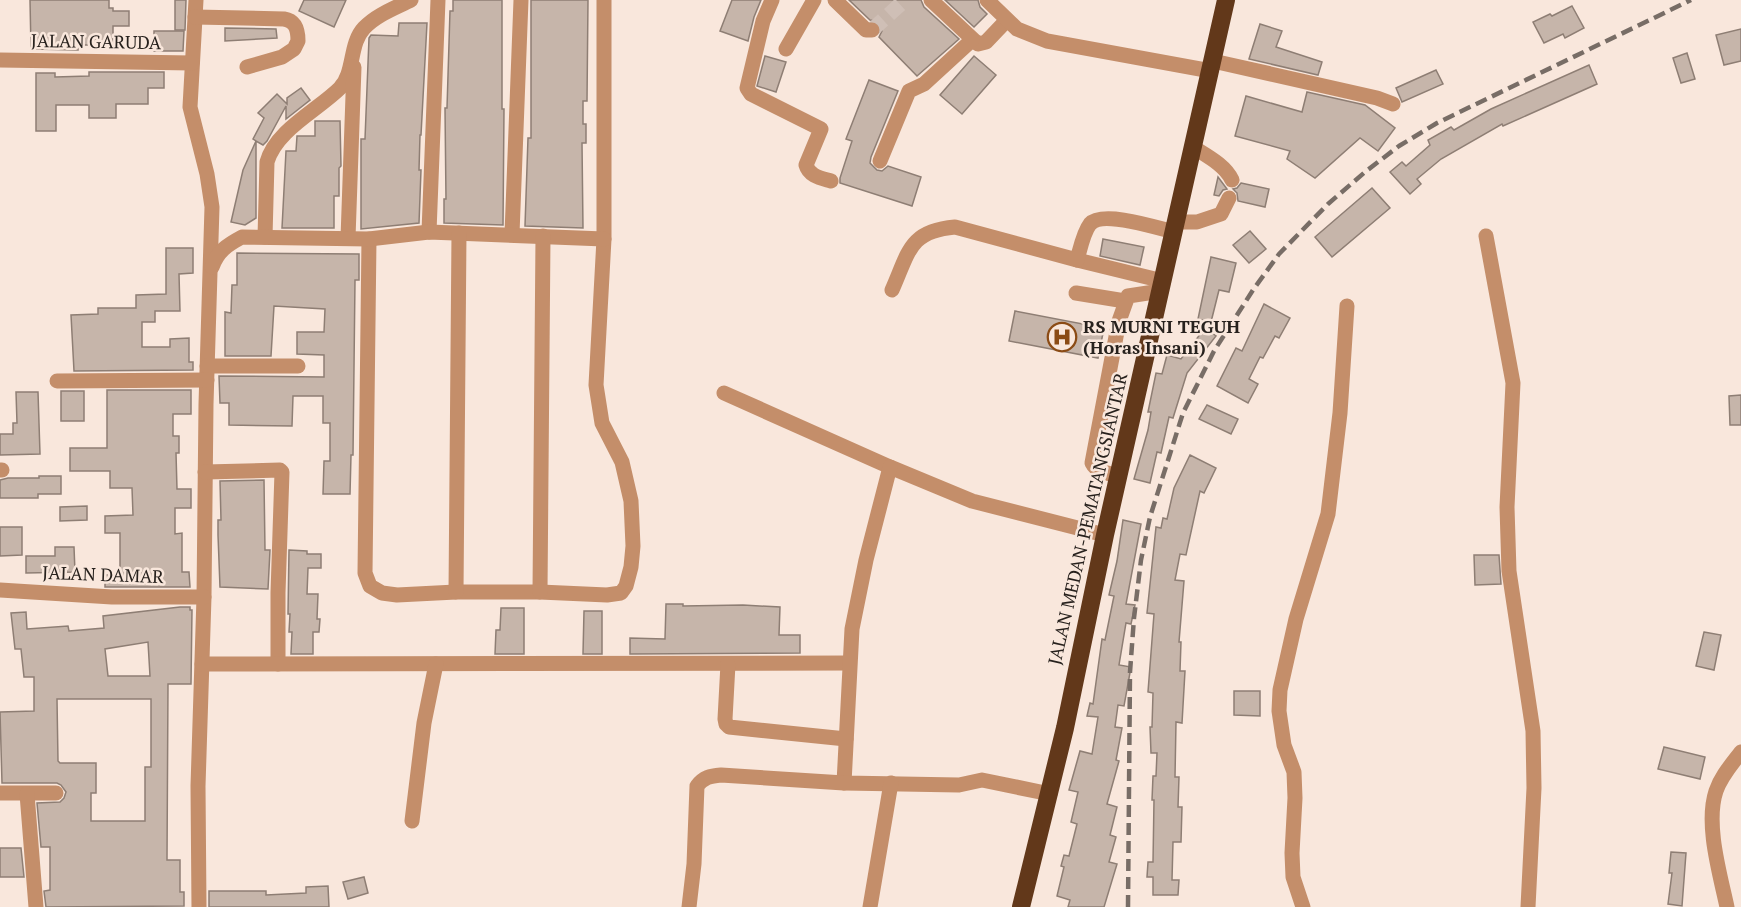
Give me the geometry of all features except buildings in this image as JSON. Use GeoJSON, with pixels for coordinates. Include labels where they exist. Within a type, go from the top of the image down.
{"type":"FeatureCollection","features":[{"type":"Feature","properties":{"kind":"highway","name":"JALAN MEDAN-PEMATANGSIANTAR"},"geometry":{"type":"LineString","coordinates":[[1021,907],[1050,794],[1105,535],[1226,0]]}},
{"type":"Feature","properties":{"kind":"street"},"geometry":{"type":"LineString","coordinates":[[196,0],[190,107],[207,174],[212,207],[198,786],[199,907]]}},
{"type":"Feature","properties":{"kind":"street"},"geometry":{"type":"LineString","coordinates":[[265,237],[267,162],[270,151],[297,124],[342,86],[355,45],[370,22],[411,0]]}},
{"type":"Feature","properties":{"kind":"street"},"geometry":{"type":"LineString","coordinates":[[429,232],[438,0]]}},
{"type":"Feature","properties":{"kind":"street"},"geometry":{"type":"LineString","coordinates":[[512,234],[521,0]]}},
{"type":"Feature","properties":{"kind":"street"},"geometry":{"type":"LineString","coordinates":[[369,239],[365,573],[370,585],[382,593],[397,596],[456,592],[616,595],[621,593],[626,586],[631,567],[633,546],[628,484],[622,462],[602,423],[596,385],[604,239],[604,0]]}},
{"type":"Feature","properties":{"kind":"street"},"geometry":{"type":"LineString","coordinates":[[772,0],[763,21],[747,88],[751,94],[820,129],[820,134],[806,165],[814,176],[831,181]]}},
{"type":"Feature","properties":{"kind":"street"},"geometry":{"type":"LineString","coordinates":[[786,49],[814,0]]}},
{"type":"Feature","properties":{"kind":"street"},"geometry":{"type":"LineString","coordinates":[[835,0],[866,30],[872,30]]}},
{"type":"Feature","properties":{"kind":"street"},"geometry":{"type":"LineString","coordinates":[[931,0],[972,40],[983,44],[1006,21]]}},
{"type":"Feature","properties":{"kind":"street"},"geometry":{"type":"LineString","coordinates":[[987,0],[1006,21],[1028,35],[1047,41],[1212,66],[1377,98],[1393,104]]}},
{"type":"Feature","properties":{"kind":"street"},"geometry":{"type":"LineString","coordinates":[[195,17],[284,19],[295,25],[298,41],[289,54],[247,67]]}},
{"type":"Feature","properties":{"kind":"street"},"geometry":{"type":"LineString","coordinates":[[880,160],[909,91],[924,84],[972,40]]}},
{"type":"Feature","properties":{"kind":"street"},"geometry":{"type":"LineString","coordinates":[[348,238],[355,45]]}},
{"type":"Feature","properties":{"kind":"street","name":"JALAN GARUDA"},"geometry":{"type":"LineString","coordinates":[[0,60],[192,63]]}},
{"type":"Feature","properties":{"kind":"street"},"geometry":{"type":"LineString","coordinates":[[1193,147],[1214,160],[1232,180]]}},
{"type":"Feature","properties":{"kind":"street"},"geometry":{"type":"LineString","coordinates":[[1077,260],[1090,224],[1096,220],[1105,218],[1175,227],[1221,214],[1229,198]]}},
{"type":"Feature","properties":{"kind":"street"},"geometry":{"type":"LineString","coordinates":[[892,290],[916,241],[929,231],[956,226],[1162,286]]}},
{"type":"Feature","properties":{"kind":"street"},"geometry":{"type":"LineString","coordinates":[[210,270],[217,254],[226,245],[242,237],[369,239],[429,232],[604,239]]}},
{"type":"Feature","properties":{"kind":"street"},"geometry":{"type":"LineString","coordinates":[[456,592],[459,233]]}},
{"type":"Feature","properties":{"kind":"street"},"geometry":{"type":"LineString","coordinates":[[540,592],[543,236]]}},
{"type":"Feature","properties":{"kind":"street"},"geometry":{"type":"LineString","coordinates":[[1486,236],[1514,383],[1507,507],[1509,571],[1533,730],[1534,788],[1528,907]]}},
{"type":"Feature","properties":{"kind":"street"},"geometry":{"type":"LineString","coordinates":[[1119,476],[1100,471],[1092,463],[1119,321],[1128,296],[1162,286]]}},
{"type":"Feature","properties":{"kind":"street"},"geometry":{"type":"LineString","coordinates":[[1076,293],[1125,301]]}},
{"type":"Feature","properties":{"kind":"street"},"geometry":{"type":"LineString","coordinates":[[1303,907],[1293,877],[1294,772],[1284,745],[1279,711],[1280,690],[1296,619],[1328,514],[1340,413],[1347,306]]}},
{"type":"Feature","properties":{"kind":"street"},"geometry":{"type":"LineString","coordinates":[[57,381],[298,366]]}},
{"type":"Feature","properties":{"kind":"street"},"geometry":{"type":"LineString","coordinates":[[724,393],[972,501],[1105,535]]}},
{"type":"Feature","properties":{"kind":"street"},"geometry":{"type":"LineString","coordinates":[[844,783],[852,629],[866,560],[891,467]]}},
{"type":"Feature","properties":{"kind":"street"},"geometry":{"type":"LineString","coordinates":[[205,472],[280,470],[282,472],[278,664]]}},
{"type":"Feature","properties":{"kind":"street","name":"JALAN DAMAR"},"geometry":{"type":"LineString","coordinates":[[0,590],[112,597],[204,597]]}},
{"type":"Feature","properties":{"kind":"street"},"geometry":{"type":"LineString","coordinates":[[202,664],[849,663]]}},
{"type":"Feature","properties":{"kind":"street"},"geometry":{"type":"LineString","coordinates":[[412,821],[424,723],[436,664]]}},
{"type":"Feature","properties":{"kind":"street"},"geometry":{"type":"LineString","coordinates":[[728,664],[725,719],[729,727],[846,739]]}},
{"type":"Feature","properties":{"kind":"street"},"geometry":{"type":"LineString","coordinates":[[1727,907],[1712,823],[1718,786],[1741,752]]}},
{"type":"Feature","properties":{"kind":"street"},"geometry":{"type":"LineString","coordinates":[[690,907],[697,786],[702,779],[721,775],[844,783],[958,785],[982,780],[1050,794]]}},
{"type":"Feature","properties":{"kind":"street"},"geometry":{"type":"LineString","coordinates":[[870,907],[891,783]]}},
{"type":"Feature","properties":{"kind":"street"},"geometry":{"type":"LineString","coordinates":[[0,793],[56,793]]}},
{"type":"Feature","properties":{"kind":"street"},"geometry":{"type":"LineString","coordinates":[[27,794],[36,907]]}},
{"type":"Feature","properties":{"kind":"tunnel"},"geometry":{"type":"LineString","coordinates":[[872,30],[905,0]]}},
{"type":"Feature","properties":{"kind":"railway"},"geometry":{"type":"LineString","coordinates":[[1128,907],[1130,672],[1141,560],[1150,517],[1183,413],[1214,351],[1279,254],[1328,204],[1399,146],[1437,123],[1691,0]]}},
{"type":"Feature","properties":{"kind":"place","name":"RS MURNI TEGUH (Horas Insani)"},"geometry":{"type":"Point","coordinates":[1062,337]}}]}
